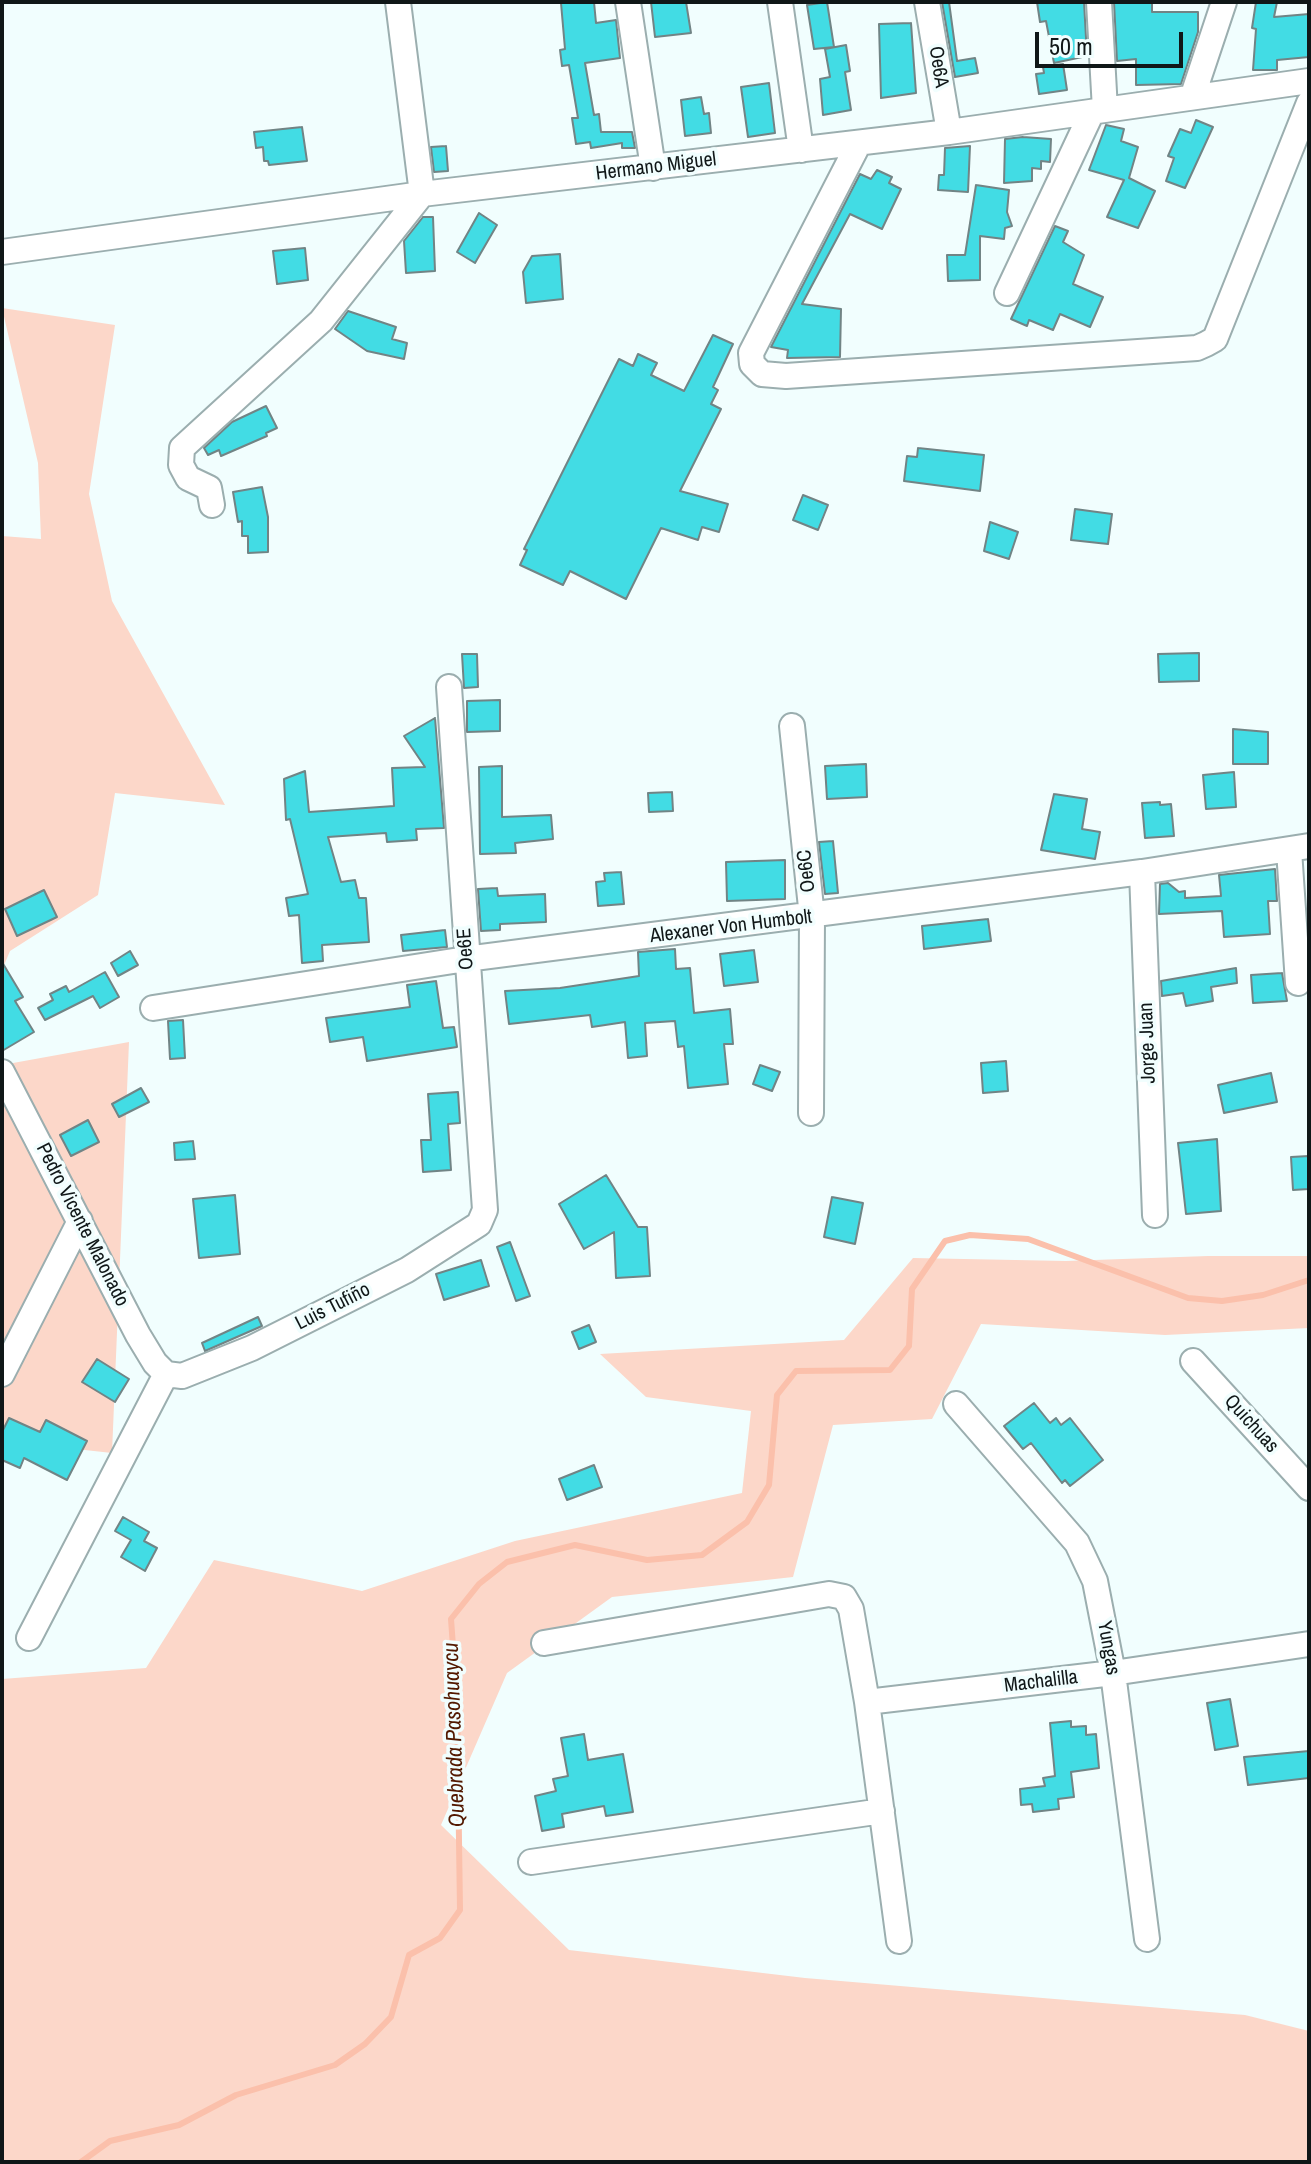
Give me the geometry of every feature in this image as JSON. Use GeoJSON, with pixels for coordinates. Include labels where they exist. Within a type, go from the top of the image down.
{"type":"FeatureCollection","features":[{"type":"Feature","properties":{"kind":"street"},"geometry":{"type":"LineString","coordinates":[[212,505],[209,488],[188,478],[181,465],[182,448],[321,321],[422,194],[398,2]]}},
{"type":"Feature","properties":{"kind":"street"},"geometry":{"type":"LineString","coordinates":[[628,2],[653,168]]}},
{"type":"Feature","properties":{"kind":"street"},"geometry":{"type":"LineString","coordinates":[[780,2],[801,150]]}},
{"type":"Feature","properties":{"kind":"street","name":"Oe6A"},"geometry":{"type":"LineString","coordinates":[[927,2],[949,132]]}},
{"type":"Feature","properties":{"kind":"street"},"geometry":{"type":"LineString","coordinates":[[1007,293],[1099,111],[1099,2]]}},
{"type":"Feature","properties":{"kind":"street"},"geometry":{"type":"LineString","coordinates":[[1193,95],[1224,2]]}},
{"type":"Feature","properties":{"kind":"street","name":"Hermano Miguel"},"geometry":{"type":"LineString","coordinates":[[2,252],[422,194],[949,132],[1193,95],[1309,81]]}},
{"type":"Feature","properties":{"kind":"street"},"geometry":{"type":"LineString","coordinates":[[859,143],[751,353],[752,364],[762,374],[786,376],[1197,348],[1206,344],[1215,339],[1309,103]]}},
{"type":"Feature","properties":{"kind":"street","name":"Oe6E"},"geometry":{"type":"LineString","coordinates":[[449,687],[485,1210]]}},
{"type":"Feature","properties":{"kind":"street","name":"Oe6C"},"geometry":{"type":"LineString","coordinates":[[792,726],[812,917],[811,1113]]}},
{"type":"Feature","properties":{"kind":"street"},"geometry":{"type":"LineString","coordinates":[[1298,983],[1299,848]]}},
{"type":"Feature","properties":{"kind":"street","name":"Alexaner Von Humbolt"},"geometry":{"type":"LineString","coordinates":[[153,1008],[466,959],[812,917],[1299,848]]}},
{"type":"Feature","properties":{"kind":"street","name":"Jorge Juan"},"geometry":{"type":"LineString","coordinates":[[1142,872],[1155,1215]]}},
{"type":"Feature","properties":{"kind":"street","name":"Pedro Vicente Malonado"},"geometry":{"type":"LineString","coordinates":[[2,1072],[138,1335],[155,1363],[166,1374]]}},
{"type":"Feature","properties":{"kind":"street","name":"Luis Tufiño"},"geometry":{"type":"LineString","coordinates":[[166,1374],[182,1376],[252,1348],[393,1277],[479,1224],[485,1210]]}},
{"type":"Feature","properties":{"kind":"street"},"geometry":{"type":"LineString","coordinates":[[2,1374],[80,1221]]}},
{"type":"Feature","properties":{"kind":"street","name":"Quichuas"},"geometry":{"type":"LineString","coordinates":[[1193,1361],[1309,1488]]}},
{"type":"Feature","properties":{"kind":"street"},"geometry":{"type":"LineString","coordinates":[[29,1638],[166,1374]]}},
{"type":"Feature","properties":{"kind":"street","name":"Yungas"},"geometry":{"type":"LineString","coordinates":[[956,1404],[1077,1543],[1095,1581],[1113,1673],[1147,1939]]}},
{"type":"Feature","properties":{"kind":"street"},"geometry":{"type":"LineString","coordinates":[[544,1643],[829,1594],[844,1597],[851,1609],[867,1702],[899,1941]]}},
{"type":"Feature","properties":{"kind":"street","name":"Machalilla"},"geometry":{"type":"LineString","coordinates":[[867,1702],[1113,1673],[1309,1644]]}},
{"type":"Feature","properties":{"kind":"street"},"geometry":{"type":"LineString","coordinates":[[531,1862],[882,1811]]}},
{"type":"Feature","properties":{"kind":"shaded area"},"geometry":{"type":"Polygon","coordinates":[[[2,308],[115,325],[89,494],[112,601],[225,805],[115,793],[98,895],[10,951],[2,970],[2,536],[41,539],[38,463],[2,308]]]}},
{"type":"Feature","properties":{"kind":"shaded area"},"geometry":{"type":"Polygon","coordinates":[[[129,1042],[112,1453],[12,1442],[2,1449],[2,1065],[129,1042]]]}},
{"type":"Feature","properties":{"kind":"shaded area"},"geometry":{"type":"Polygon","coordinates":[[[1309,1256],[1309,1328],[1165,1335],[981,1324],[932,1419],[833,1425],[793,1577],[612,1597],[507,1673],[441,1825],[569,1950],[805,1978],[1245,2015],[1309,2031],[1309,2162],[2,2162],[2,1679],[146,1668],[214,1560],[362,1591],[515,1541],[742,1493],[751,1411],[646,1397],[600,1354],[844,1340],[913,1258],[1066,1261],[1309,1256]]]}},
{"type":"Feature","properties":{"kind":"building"},"geometry":{"type":"Polygon","coordinates":[[[594,2],[596,23],[616,20],[620,58],[585,63],[594,115],[599,114],[601,132],[632,132],[635,148],[622,148],[622,143],[591,148],[590,142],[576,144],[572,118],[578,118],[569,65],[562,66],[560,50],[565,49],[561,3],[594,2]]]}},
{"type":"Feature","properties":{"kind":"building"},"geometry":{"type":"Polygon","coordinates":[[[651,2],[686,2],[691,33],[655,37],[651,2]]]}},
{"type":"Feature","properties":{"kind":"building"},"geometry":{"type":"Polygon","coordinates":[[[827,2],[834,47],[814,49],[807,5],[827,2]]]}},
{"type":"Feature","properties":{"kind":"building"},"geometry":{"type":"Polygon","coordinates":[[[942,2],[949,2],[957,61],[975,58],[978,73],[955,77],[942,2]]]}},
{"type":"Feature","properties":{"kind":"building"},"geometry":{"type":"Polygon","coordinates":[[[1037,2],[1084,2],[1087,56],[1054,63],[1046,21],[1040,22],[1037,2]]]}},
{"type":"Feature","properties":{"kind":"building"},"geometry":{"type":"Polygon","coordinates":[[[1114,2],[1152,2],[1152,12],[1198,12],[1198,32],[1181,84],[1136,85],[1136,59],[1117,61],[1114,2]]]}},
{"type":"Feature","properties":{"kind":"building"},"geometry":{"type":"Polygon","coordinates":[[[1256,2],[1277,2],[1274,17],[1309,14],[1309,57],[1277,60],[1277,70],[1253,70],[1256,29],[1252,28],[1256,2]]]}},
{"type":"Feature","properties":{"kind":"building"},"geometry":{"type":"Polygon","coordinates":[[[911,23],[916,93],[881,98],[879,24],[911,23]]]}},
{"type":"Feature","properties":{"kind":"building"},"geometry":{"type":"Polygon","coordinates":[[[846,45],[850,71],[845,72],[851,110],[823,115],[820,79],[830,77],[825,49],[846,45]]]}},
{"type":"Feature","properties":{"kind":"building"},"geometry":{"type":"Polygon","coordinates":[[[1063,64],[1067,90],[1039,94],[1036,74],[1044,73],[1043,67],[1063,64]]]}},
{"type":"Feature","properties":{"kind":"building"},"geometry":{"type":"Polygon","coordinates":[[[769,83],[775,133],[748,137],[741,87],[769,83]]]}},
{"type":"Feature","properties":{"kind":"building"},"geometry":{"type":"Polygon","coordinates":[[[701,97],[704,114],[709,113],[711,133],[685,136],[681,100],[701,97]]]}},
{"type":"Feature","properties":{"kind":"building"},"geometry":{"type":"Polygon","coordinates":[[[1196,120],[1213,127],[1185,188],[1166,181],[1174,158],[1168,156],[1180,129],[1191,133],[1196,120]]]}},
{"type":"Feature","properties":{"kind":"building"},"geometry":{"type":"Polygon","coordinates":[[[1106,125],[1124,129],[1121,141],[1138,147],[1129,178],[1155,191],[1138,228],[1107,217],[1124,180],[1089,170],[1106,125]]]}},
{"type":"Feature","properties":{"kind":"building"},"geometry":{"type":"Polygon","coordinates":[[[302,127],[307,161],[269,165],[268,161],[264,161],[263,147],[256,148],[254,132],[302,127]]]}},
{"type":"Feature","properties":{"kind":"building"},"geometry":{"type":"Polygon","coordinates":[[[1005,139],[1051,139],[1050,162],[1041,161],[1041,169],[1032,168],[1032,181],[1004,183],[1005,139]]]}},
{"type":"Feature","properties":{"kind":"building"},"geometry":{"type":"Polygon","coordinates":[[[446,146],[448,171],[434,172],[431,147],[446,146]]]}},
{"type":"Feature","properties":{"kind":"building"},"geometry":{"type":"Polygon","coordinates":[[[970,146],[968,192],[938,190],[939,175],[944,175],[945,148],[970,146]]]}},
{"type":"Feature","properties":{"kind":"building"},"geometry":{"type":"Polygon","coordinates":[[[877,170],[892,177],[889,183],[901,189],[882,229],[850,214],[802,304],[841,309],[840,357],[787,358],[788,350],[771,347],[860,174],[871,179],[877,170]]]}},
{"type":"Feature","properties":{"kind":"building"},"geometry":{"type":"Polygon","coordinates":[[[976,185],[1009,190],[1007,212],[1012,226],[1005,228],[1004,239],[980,236],[980,280],[948,281],[947,255],[965,255],[976,185]]]}},
{"type":"Feature","properties":{"kind":"building"},"geometry":{"type":"Polygon","coordinates":[[[479,213],[497,225],[475,263],[457,252],[479,213]]]}},
{"type":"Feature","properties":{"kind":"building"},"geometry":{"type":"Polygon","coordinates":[[[423,217],[433,217],[435,271],[406,273],[404,241],[423,217]]]}},
{"type":"Feature","properties":{"kind":"building"},"geometry":{"type":"Polygon","coordinates":[[[1055,226],[1068,231],[1063,242],[1084,255],[1073,284],[1103,297],[1090,327],[1060,314],[1053,330],[1029,320],[1027,326],[1011,319],[1055,226]]]}},
{"type":"Feature","properties":{"kind":"building"},"geometry":{"type":"Polygon","coordinates":[[[305,248],[308,280],[277,284],[273,251],[305,248]]]}},
{"type":"Feature","properties":{"kind":"building"},"geometry":{"type":"Polygon","coordinates":[[[560,254],[563,299],[526,303],[523,272],[532,256],[560,254]]]}},
{"type":"Feature","properties":{"kind":"building"},"geometry":{"type":"Polygon","coordinates":[[[348,311],[396,327],[392,339],[407,343],[404,359],[367,351],[335,329],[348,311]]]}},
{"type":"Feature","properties":{"kind":"building"},"geometry":{"type":"Polygon","coordinates":[[[713,335],[733,344],[713,387],[718,390],[711,404],[721,409],[680,491],[728,504],[719,532],[702,527],[698,540],[661,528],[626,599],[570,571],[563,585],[520,565],[527,550],[524,549],[619,359],[633,366],[638,354],[657,363],[651,375],[684,391],[713,335]]]}},
{"type":"Feature","properties":{"kind":"building"},"geometry":{"type":"Polygon","coordinates":[[[266,406],[277,428],[266,433],[267,436],[221,456],[219,450],[208,455],[204,448],[232,422],[266,406]]]}},
{"type":"Feature","properties":{"kind":"building"},"geometry":{"type":"Polygon","coordinates":[[[918,448],[984,455],[980,491],[904,481],[907,456],[917,457],[918,448]]]}},
{"type":"Feature","properties":{"kind":"building"},"geometry":{"type":"Polygon","coordinates":[[[262,487],[268,517],[268,552],[248,553],[248,536],[242,536],[242,521],[238,522],[233,492],[262,487]]]}},
{"type":"Feature","properties":{"kind":"building"},"geometry":{"type":"Polygon","coordinates":[[[803,495],[828,505],[818,530],[793,520],[803,495]]]}},
{"type":"Feature","properties":{"kind":"building"},"geometry":{"type":"Polygon","coordinates":[[[1075,509],[1112,514],[1108,544],[1071,540],[1075,509]]]}},
{"type":"Feature","properties":{"kind":"building"},"geometry":{"type":"Polygon","coordinates":[[[990,522],[1018,532],[1009,559],[984,551],[990,522]]]}},
{"type":"Feature","properties":{"kind":"building"},"geometry":{"type":"Polygon","coordinates":[[[1199,653],[1199,681],[1159,682],[1158,654],[1199,653]]]}},
{"type":"Feature","properties":{"kind":"building"},"geometry":{"type":"Polygon","coordinates":[[[462,654],[477,654],[478,687],[464,688],[462,654]]]}},
{"type":"Feature","properties":{"kind":"building"},"geometry":{"type":"Polygon","coordinates":[[[500,700],[500,731],[467,732],[467,701],[500,700]]]}},
{"type":"Feature","properties":{"kind":"building"},"geometry":{"type":"Polygon","coordinates":[[[435,718],[444,828],[416,829],[417,840],[387,842],[386,833],[328,837],[341,882],[355,880],[359,898],[366,898],[369,942],[322,945],[323,961],[302,963],[299,915],[289,916],[286,898],[308,894],[290,819],[286,820],[284,779],[305,771],[309,812],[394,806],[392,768],[425,767],[404,736],[435,718]]]}},
{"type":"Feature","properties":{"kind":"building"},"geometry":{"type":"Polygon","coordinates":[[[1233,729],[1268,732],[1268,764],[1233,764],[1233,729]]]}},
{"type":"Feature","properties":{"kind":"building"},"geometry":{"type":"Polygon","coordinates":[[[866,764],[867,797],[827,799],[825,766],[866,764]]]}},
{"type":"Feature","properties":{"kind":"building"},"geometry":{"type":"Polygon","coordinates":[[[502,766],[502,817],[551,815],[553,839],[515,843],[516,853],[480,854],[479,767],[502,766]]]}},
{"type":"Feature","properties":{"kind":"building"},"geometry":{"type":"Polygon","coordinates":[[[1234,772],[1236,807],[1206,809],[1203,775],[1234,772]]]}},
{"type":"Feature","properties":{"kind":"building"},"geometry":{"type":"Polygon","coordinates":[[[672,792],[673,811],[649,812],[648,793],[672,792]]]}},
{"type":"Feature","properties":{"kind":"building"},"geometry":{"type":"Polygon","coordinates":[[[1054,794],[1087,799],[1082,829],[1100,832],[1095,859],[1041,850],[1054,794]]]}},
{"type":"Feature","properties":{"kind":"building"},"geometry":{"type":"Polygon","coordinates":[[[1160,802],[1160,805],[1171,804],[1174,836],[1145,838],[1142,803],[1160,802]]]}},
{"type":"Feature","properties":{"kind":"building"},"geometry":{"type":"Polygon","coordinates":[[[833,841],[838,893],[825,894],[819,842],[833,841]]]}},
{"type":"Feature","properties":{"kind":"building"},"geometry":{"type":"Polygon","coordinates":[[[785,860],[785,899],[727,901],[726,862],[785,860]]]}},
{"type":"Feature","properties":{"kind":"building"},"geometry":{"type":"Polygon","coordinates":[[[1275,869],[1277,901],[1268,901],[1270,934],[1224,937],[1222,911],[1159,914],[1160,884],[1168,883],[1179,892],[1185,891],[1185,898],[1221,896],[1219,875],[1275,869]]]}},
{"type":"Feature","properties":{"kind":"building"},"geometry":{"type":"Polygon","coordinates":[[[621,872],[624,904],[598,906],[596,882],[605,881],[604,873],[621,872]]]}},
{"type":"Feature","properties":{"kind":"building"},"geometry":{"type":"Polygon","coordinates":[[[497,888],[498,896],[545,894],[546,922],[500,924],[500,930],[481,931],[478,889],[497,888]]]}},
{"type":"Feature","properties":{"kind":"building"},"geometry":{"type":"Polygon","coordinates":[[[44,890],[57,917],[17,936],[5,909],[44,890]]]}},
{"type":"Feature","properties":{"kind":"building"},"geometry":{"type":"Polygon","coordinates":[[[988,919],[991,941],[924,949],[922,926],[988,919]]]}},
{"type":"Feature","properties":{"kind":"building"},"geometry":{"type":"Polygon","coordinates":[[[445,930],[447,947],[403,951],[401,935],[445,930]]]}},
{"type":"Feature","properties":{"kind":"building"},"geometry":{"type":"Polygon","coordinates":[[[675,949],[676,969],[690,968],[694,1013],[730,1009],[733,1044],[724,1044],[728,1084],[688,1088],[684,1046],[678,1047],[675,1021],[645,1023],[647,1056],[628,1058],[625,1022],[592,1027],[590,1015],[509,1024],[505,991],[560,988],[639,976],[638,952],[675,949]]]}},
{"type":"Feature","properties":{"kind":"building"},"geometry":{"type":"Polygon","coordinates":[[[754,950],[758,982],[724,986],[720,954],[754,950]]]}},
{"type":"Feature","properties":{"kind":"building"},"geometry":{"type":"Polygon","coordinates":[[[130,951],[138,965],[118,976],[111,963],[130,951]]]}},
{"type":"Feature","properties":{"kind":"building"},"geometry":{"type":"Polygon","coordinates":[[[2,962],[23,997],[15,1001],[34,1032],[2,1051],[2,962]]]}},
{"type":"Feature","properties":{"kind":"building"},"geometry":{"type":"Polygon","coordinates":[[[1236,968],[1237,983],[1211,987],[1213,1001],[1186,1006],[1183,993],[1162,996],[1161,981],[1236,968]]]}},
{"type":"Feature","properties":{"kind":"building"},"geometry":{"type":"Polygon","coordinates":[[[105,972],[119,997],[100,1008],[93,996],[45,1020],[38,1008],[53,1000],[50,994],[66,986],[69,992],[105,972]]]}},
{"type":"Feature","properties":{"kind":"building"},"geometry":{"type":"Polygon","coordinates":[[[1282,973],[1287,1001],[1253,1003],[1251,975],[1282,973]]]}},
{"type":"Feature","properties":{"kind":"building"},"geometry":{"type":"Polygon","coordinates":[[[436,981],[443,1028],[454,1027],[457,1047],[367,1061],[363,1037],[330,1042],[326,1018],[410,1007],[407,985],[436,981]]]}},
{"type":"Feature","properties":{"kind":"building"},"geometry":{"type":"Polygon","coordinates":[[[183,1020],[185,1058],[170,1059],[168,1021],[183,1020]]]}},
{"type":"Feature","properties":{"kind":"building"},"geometry":{"type":"Polygon","coordinates":[[[1006,1061],[1008,1091],[983,1093],[981,1063],[1006,1061]]]}},
{"type":"Feature","properties":{"kind":"building"},"geometry":{"type":"Polygon","coordinates":[[[760,1065],[780,1072],[772,1091],[753,1084],[760,1065]]]}},
{"type":"Feature","properties":{"kind":"building"},"geometry":{"type":"Polygon","coordinates":[[[1271,1073],[1277,1102],[1224,1113],[1218,1085],[1271,1073]]]}},
{"type":"Feature","properties":{"kind":"building"},"geometry":{"type":"Polygon","coordinates":[[[141,1088],[149,1102],[119,1117],[112,1104],[141,1088]]]}},
{"type":"Feature","properties":{"kind":"building"},"geometry":{"type":"Polygon","coordinates":[[[458,1092],[460,1123],[448,1124],[451,1170],[423,1172],[421,1140],[431,1140],[428,1094],[458,1092]]]}},
{"type":"Feature","properties":{"kind":"building"},"geometry":{"type":"Polygon","coordinates":[[[88,1120],[99,1142],[71,1156],[60,1135],[88,1120]]]}},
{"type":"Feature","properties":{"kind":"building"},"geometry":{"type":"Polygon","coordinates":[[[1217,1139],[1221,1211],[1186,1214],[1178,1143],[1217,1139]]]}},
{"type":"Feature","properties":{"kind":"building"},"geometry":{"type":"Polygon","coordinates":[[[193,1141],[195,1159],[175,1160],[174,1143],[193,1141]]]}},
{"type":"Feature","properties":{"kind":"building"},"geometry":{"type":"Polygon","coordinates":[[[1309,1156],[1309,1189],[1293,1190],[1291,1157],[1309,1156]]]}},
{"type":"Feature","properties":{"kind":"building"},"geometry":{"type":"Polygon","coordinates":[[[606,1175],[638,1227],[647,1227],[650,1276],[616,1278],[614,1232],[584,1249],[559,1204],[606,1175]]]}},
{"type":"Feature","properties":{"kind":"building"},"geometry":{"type":"Polygon","coordinates":[[[235,1195],[240,1254],[199,1258],[193,1199],[235,1195]]]}},
{"type":"Feature","properties":{"kind":"building"},"geometry":{"type":"Polygon","coordinates":[[[832,1197],[863,1203],[855,1244],[824,1237],[832,1197]]]}},
{"type":"Feature","properties":{"kind":"building"},"geometry":{"type":"Polygon","coordinates":[[[510,1242],[530,1296],[516,1301],[497,1247],[510,1242]]]}},
{"type":"Feature","properties":{"kind":"building"},"geometry":{"type":"Polygon","coordinates":[[[481,1260],[489,1286],[444,1300],[436,1274],[481,1260]]]}},
{"type":"Feature","properties":{"kind":"building"},"geometry":{"type":"Polygon","coordinates":[[[258,1317],[262,1326],[205,1351],[202,1343],[258,1317]]]}},
{"type":"Feature","properties":{"kind":"building"},"geometry":{"type":"Polygon","coordinates":[[[589,1325],[596,1342],[579,1349],[572,1332],[589,1325]]]}},
{"type":"Feature","properties":{"kind":"building"},"geometry":{"type":"Polygon","coordinates":[[[97,1359],[129,1379],[115,1402],[82,1382],[97,1359]]]}},
{"type":"Feature","properties":{"kind":"building"},"geometry":{"type":"Polygon","coordinates":[[[1034,1403],[1050,1423],[1056,1418],[1061,1425],[1070,1418],[1103,1460],[1070,1486],[1065,1480],[1062,1483],[1031,1443],[1023,1449],[1004,1426],[1034,1403]]]}},
{"type":"Feature","properties":{"kind":"building"},"geometry":{"type":"Polygon","coordinates":[[[9,1418],[40,1432],[46,1420],[87,1441],[67,1480],[24,1458],[20,1468],[2,1460],[2,1432],[9,1418]]]}},
{"type":"Feature","properties":{"kind":"building"},"geometry":{"type":"Polygon","coordinates":[[[594,1465],[602,1487],[567,1500],[559,1479],[594,1465]]]}},
{"type":"Feature","properties":{"kind":"building"},"geometry":{"type":"Polygon","coordinates":[[[123,1517],[149,1532],[144,1541],[157,1548],[145,1571],[121,1557],[131,1540],[115,1531],[123,1517]]]}},
{"type":"Feature","properties":{"kind":"building"},"geometry":{"type":"Polygon","coordinates":[[[1230,1699],[1238,1746],[1215,1750],[1207,1703],[1230,1699]]]}},
{"type":"Feature","properties":{"kind":"building"},"geometry":{"type":"Polygon","coordinates":[[[1071,1721],[1071,1727],[1086,1726],[1086,1735],[1096,1734],[1099,1768],[1071,1772],[1074,1797],[1058,1799],[1059,1809],[1033,1812],[1032,1804],[1021,1805],[1020,1789],[1045,1786],[1043,1778],[1055,1776],[1050,1723],[1071,1721]]]}},
{"type":"Feature","properties":{"kind":"building"},"geometry":{"type":"Polygon","coordinates":[[[584,1734],[588,1760],[623,1754],[633,1812],[606,1816],[604,1806],[562,1814],[564,1827],[542,1831],[535,1796],[556,1791],[553,1779],[568,1776],[561,1738],[584,1734]]]}},
{"type":"Feature","properties":{"kind":"building"},"geometry":{"type":"Polygon","coordinates":[[[1309,1751],[1309,1778],[1248,1785],[1244,1757],[1309,1751]]]}},
{"type":"Feature","properties":{"kind":"waterway","name":"Quebrada Pasohuaycu"},"geometry":{"type":"LineString","coordinates":[[81,2162],[110,2141],[179,2125],[236,2095],[335,2065],[365,2044],[391,2017],[409,1955],[440,1938],[460,1910],[457,1701],[451,1619],[479,1584],[507,1562],[575,1545],[647,1560],[702,1555],[747,1522],[769,1485],[777,1395],[796,1371],[890,1370],[909,1346],[912,1289],[945,1241],[970,1235],[1028,1239],[1188,1298],[1222,1301],[1263,1295],[1309,1280]]}}]}
